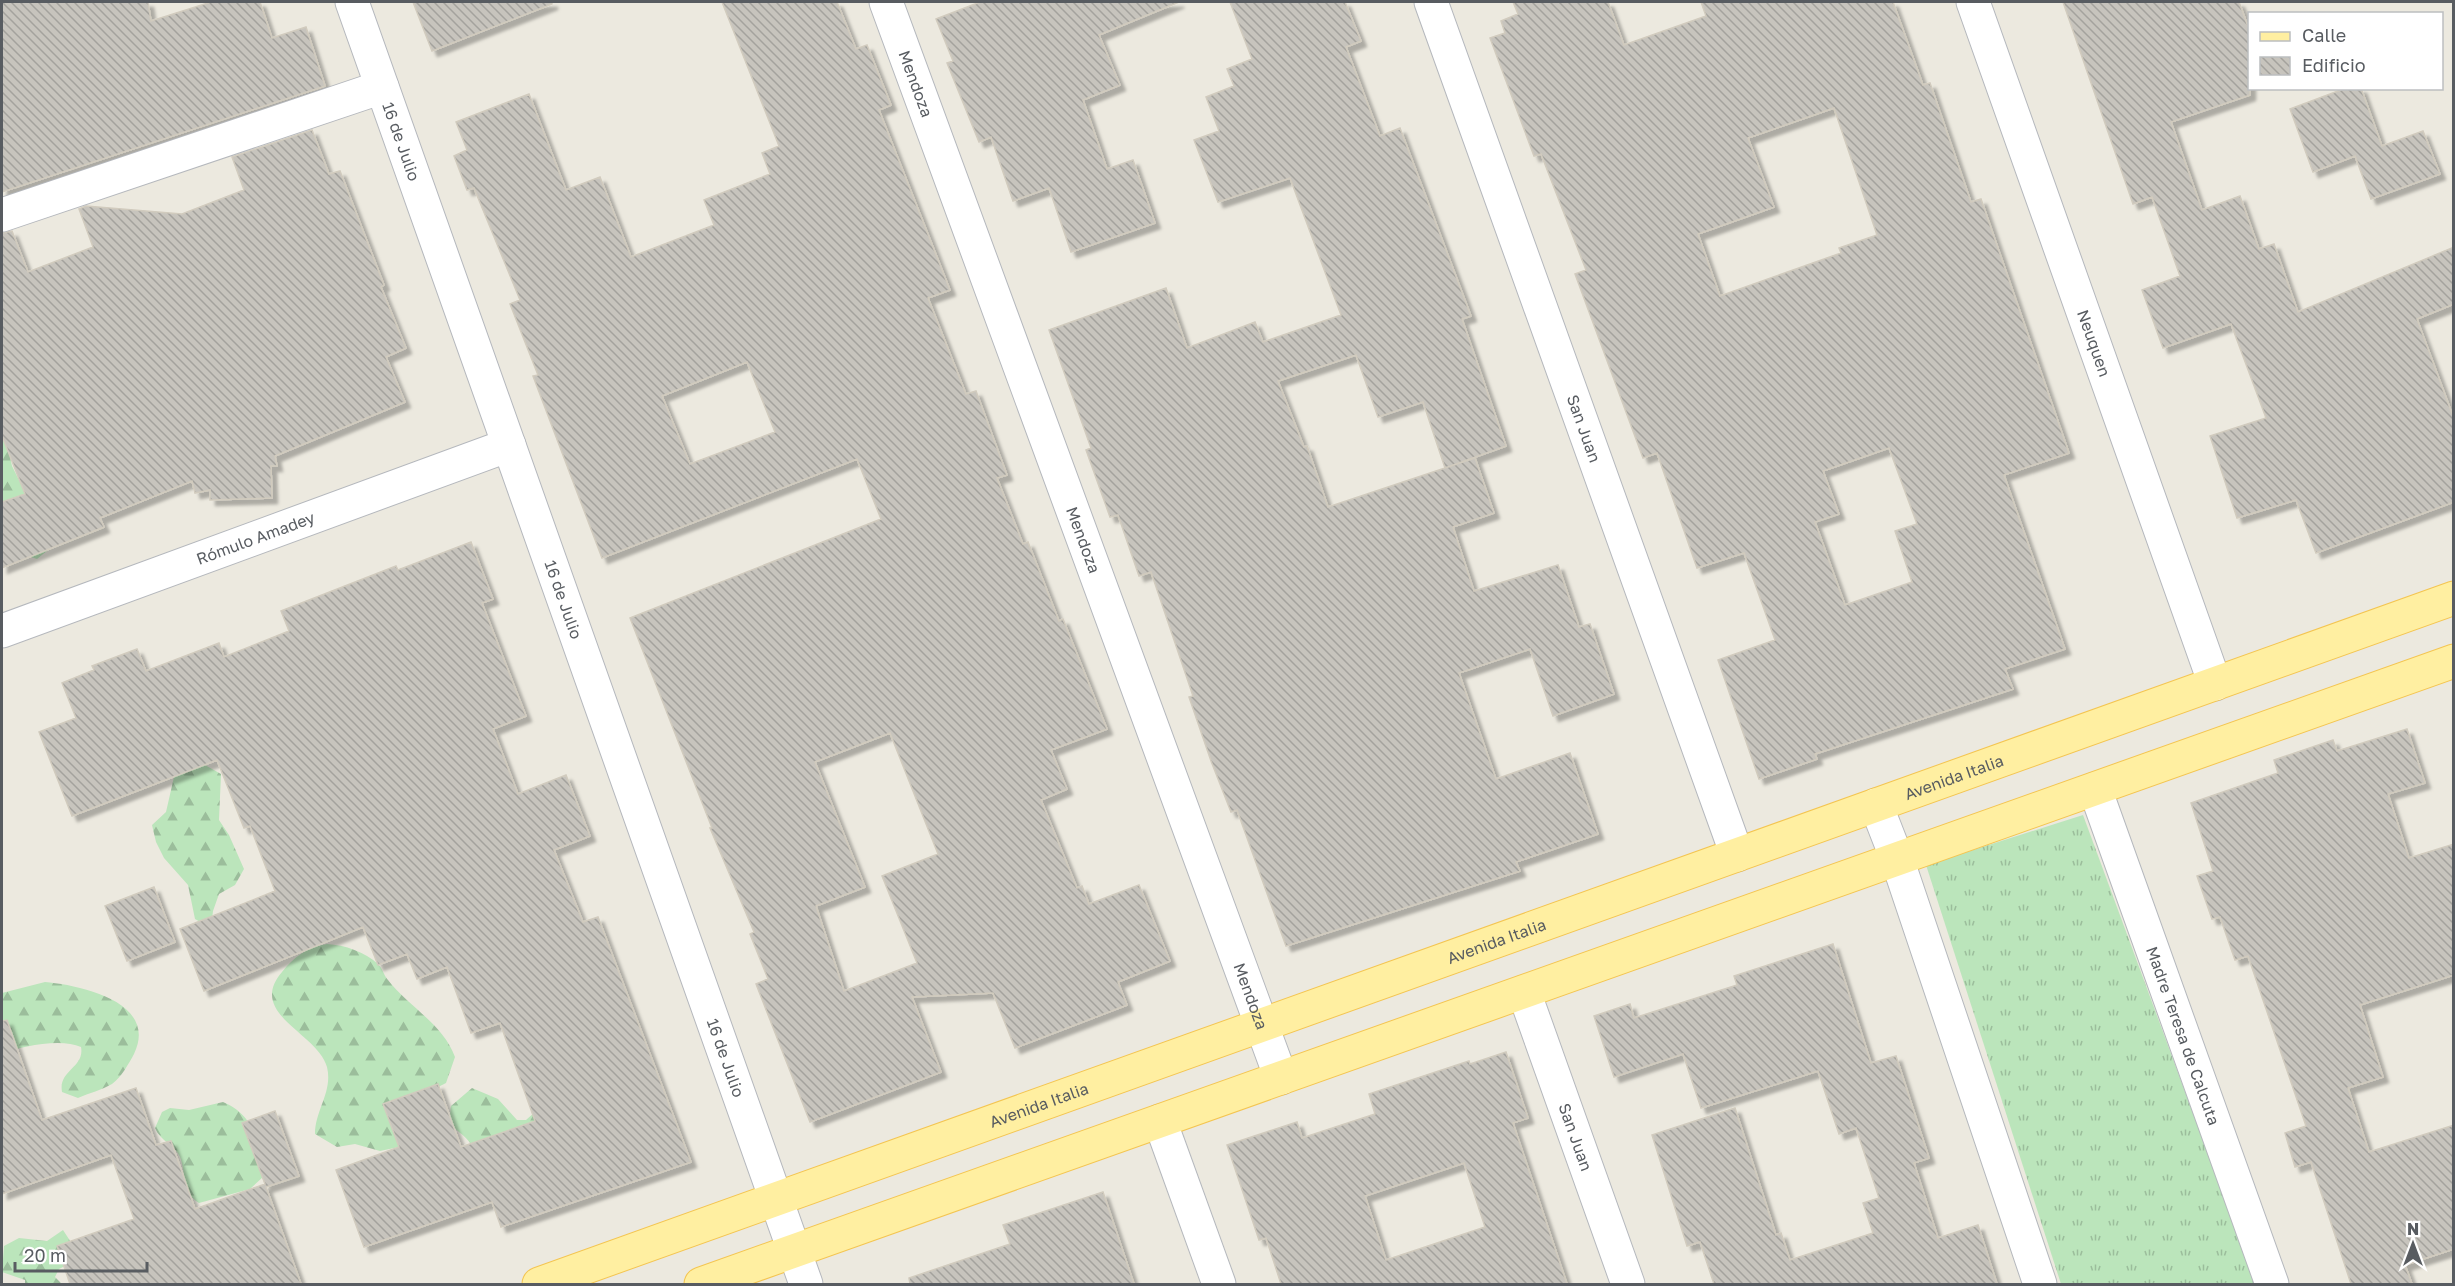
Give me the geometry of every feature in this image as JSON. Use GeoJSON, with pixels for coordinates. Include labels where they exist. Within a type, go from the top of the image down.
{"type":"FeatureCollection","features":[{"type":"Feature","properties":{"kind":"main road","name":"Avenida Italia"},"geometry":{"type":"LineString","coordinates":[[539,1284],[2454,598]]}},
{"type":"Feature","properties":{"kind":"main road"},"geometry":{"type":"LineString","coordinates":[[701,1284],[2453,662]]}},
{"type":"Feature","properties":{"kind":"street","name":"16 de Julio"},"geometry":{"type":"LineString","coordinates":[[352,2],[806,1284]]}},
{"type":"Feature","properties":{"kind":"street","name":"Mendoza"},"geometry":{"type":"LineString","coordinates":[[886,2],[1281,1078]]}},
{"type":"Feature","properties":{"kind":"street","name":"San Juan"},"geometry":{"type":"LineString","coordinates":[[1431,2],[1737,855]]}},
{"type":"Feature","properties":{"kind":"street","name":"Neuquen"},"geometry":{"type":"LineString","coordinates":[[1973,2],[2215,684]]}},
{"type":"Feature","properties":{"kind":"street"},"geometry":{"type":"LineString","coordinates":[[2,214],[382,87]]}},
{"type":"Feature","properties":{"kind":"street","name":"Rómulo Amadey"},"geometry":{"type":"LineString","coordinates":[[2,631],[509,445]]}},
{"type":"Feature","properties":{"kind":"street","name":"Madre Teresa de Calcuta"},"geometry":{"type":"LineString","coordinates":[[2095,789],[2272,1284]]}},
{"type":"Feature","properties":{"kind":"street"},"geometry":{"type":"LineString","coordinates":[[1876,805],[1897,859],[2040,1284]]}},
{"type":"Feature","properties":{"kind":"street","name":"San Juan"},"geometry":{"type":"LineString","coordinates":[[1524,992],[1628,1284]]}},
{"type":"Feature","properties":{"kind":"street"},"geometry":{"type":"LineString","coordinates":[[1160,1121],[1219,1284]]}},
{"type":"Feature","properties":{"kind":"green space"},"geometry":{"type":"Polygon","coordinates":[[[2,420],[12,466],[33,508],[48,550],[37,559],[28,556],[2,506],[2,420]]]}},
{"type":"Feature","properties":{"kind":"green space"},"geometry":{"type":"Polygon","coordinates":[[[205,765],[221,774],[219,820],[229,835],[244,869],[235,885],[219,894],[213,911],[211,928],[195,919],[188,885],[164,858],[156,842],[152,825],[166,812],[174,777],[187,768],[205,765]]]}},
{"type":"Feature","properties":{"kind":"green space"},"geometry":{"type":"Polygon","coordinates":[[[2083,815],[2256,1284],[2061,1284],[1926,865],[2083,815]]]}},
{"type":"Feature","properties":{"kind":"green space"},"geometry":{"type":"Polygon","coordinates":[[[327,944],[354,950],[378,964],[396,990],[434,1025],[450,1045],[455,1057],[446,1083],[407,1103],[399,1147],[380,1151],[355,1144],[337,1147],[315,1134],[328,1085],[327,1067],[321,1055],[278,1012],[273,1000],[273,987],[282,972],[296,957],[307,950],[327,944]]]}},
{"type":"Feature","properties":{"kind":"green space"},"geometry":{"type":"Polygon","coordinates":[[[45,982],[95,992],[126,1009],[136,1021],[139,1036],[134,1054],[122,1074],[112,1084],[78,1098],[62,1092],[64,1079],[76,1065],[81,1054],[81,1047],[73,1044],[41,1044],[2,1054],[2,993],[45,982]]]}},
{"type":"Feature","properties":{"kind":"green space"},"geometry":{"type":"Polygon","coordinates":[[[472,1088],[498,1099],[517,1120],[526,1120],[554,1095],[539,1121],[471,1144],[452,1125],[450,1114],[451,1106],[472,1088]]]}},
{"type":"Feature","properties":{"kind":"green space"},"geometry":{"type":"Polygon","coordinates":[[[223,1102],[243,1115],[249,1124],[256,1143],[263,1177],[250,1189],[199,1203],[187,1188],[178,1153],[155,1128],[162,1112],[170,1108],[189,1110],[223,1102]]]}},
{"type":"Feature","properties":{"kind":"green space"},"geometry":{"type":"Polygon","coordinates":[[[63,1230],[78,1253],[75,1261],[59,1269],[55,1277],[62,1284],[25,1284],[25,1280],[2,1272],[4,1246],[19,1238],[47,1241],[63,1230]]]}},
{"type":"Feature","properties":{"kind":"building"},"geometry":{"type":"Polygon","coordinates":[[[2,2],[148,2],[151,21],[211,2],[260,2],[272,38],[306,27],[325,86],[2,192],[2,2]]]}},
{"type":"Feature","properties":{"kind":"building"},"geometry":{"type":"Polygon","coordinates":[[[413,2],[552,2],[552,4],[432,51],[413,2]]]}},
{"type":"Feature","properties":{"kind":"building"},"geometry":{"type":"Polygon","coordinates":[[[722,2],[837,2],[856,49],[867,45],[891,105],[879,110],[950,290],[928,298],[966,394],[976,391],[1007,475],[997,478],[1023,544],[1028,542],[1059,621],[1063,619],[1107,729],[1051,750],[1067,789],[1041,800],[1077,888],[1082,886],[1089,904],[1139,885],[1170,961],[1118,982],[1127,1005],[1015,1048],[993,993],[912,997],[941,1072],[810,1122],[756,984],[768,979],[750,934],[754,932],[710,828],[712,828],[630,618],[881,519],[857,459],[602,558],[533,376],[538,375],[510,304],[520,300],[474,188],[467,190],[454,156],[467,150],[456,122],[529,94],[566,190],[600,177],[631,257],[714,225],[704,200],[770,174],[762,153],[779,146],[722,2]],[[747,362],[662,396],[690,464],[775,432],[747,362]],[[890,733],[815,762],[865,887],[816,906],[844,991],[917,963],[882,876],[938,854],[890,733]]]}},
{"type":"Feature","properties":{"kind":"building"},"geometry":{"type":"Polygon","coordinates":[[[980,2],[1179,2],[1099,35],[1120,85],[1083,100],[1107,169],[1133,160],[1155,223],[1071,252],[1049,188],[1013,201],[991,137],[979,142],[947,63],[953,61],[936,19],[980,2]]]}},
{"type":"Feature","properties":{"kind":"building"},"geometry":{"type":"Polygon","coordinates":[[[1230,2],[1345,2],[1361,41],[1346,47],[1380,136],[1400,128],[1471,316],[1462,319],[1506,446],[1445,468],[1475,458],[1494,513],[1453,527],[1474,591],[1558,565],[1579,627],[1590,624],[1614,694],[1553,716],[1530,649],[1459,673],[1496,779],[1570,753],[1598,834],[1516,862],[1520,871],[1286,946],[1237,810],[1231,812],[1211,761],[1189,697],[1193,696],[1151,572],[1139,576],[1118,515],[1110,517],[1086,450],[1091,448],[1049,330],[1166,288],[1187,348],[1255,322],[1263,342],[1341,315],[1290,178],[1218,202],[1194,140],[1219,131],[1206,97],[1234,86],[1227,69],[1252,59],[1230,2]],[[1356,355],[1278,381],[1304,447],[1307,446],[1328,507],[1445,468],[1423,402],[1378,417],[1356,355]]]}},
{"type":"Feature","properties":{"kind":"building"},"geometry":{"type":"Polygon","coordinates":[[[1513,2],[1608,2],[1624,45],[1706,16],[1701,2],[1893,2],[1923,85],[1930,83],[1971,202],[1981,199],[2069,453],[2004,475],[2065,649],[2005,669],[2013,689],[1815,754],[1817,759],[1759,779],[1718,660],[1775,640],[1744,553],[1697,568],[1657,453],[1643,458],[1575,274],[1586,270],[1541,154],[1534,156],[1490,38],[1505,33],[1501,21],[1518,14],[1513,2]],[[1834,108],[1748,138],[1774,207],[1698,234],[1720,296],[1841,253],[1839,248],[1877,235],[1834,108]],[[1889,448],[1823,471],[1839,514],[1815,522],[1845,605],[1912,582],[1895,531],[1917,524],[1889,448]]]}},
{"type":"Feature","properties":{"kind":"building"},"geometry":{"type":"Polygon","coordinates":[[[2063,2],[2239,2],[2248,27],[2248,90],[2250,90],[2250,95],[2171,122],[2202,210],[2240,196],[2259,249],[2274,244],[2298,312],[2454,247],[2454,304],[2417,319],[2454,419],[2454,502],[2316,553],[2296,500],[2237,518],[2210,436],[2266,418],[2231,324],[2163,348],[2142,290],[2180,276],[2152,197],[2133,204],[2063,2]]]}},
{"type":"Feature","properties":{"kind":"building"},"geometry":{"type":"Polygon","coordinates":[[[2341,90],[2362,90],[2382,146],[2423,131],[2440,174],[2371,199],[2355,156],[2313,172],[2290,109],[2341,90]]]}},
{"type":"Feature","properties":{"kind":"building"},"geometry":{"type":"Polygon","coordinates":[[[312,130],[329,174],[340,171],[384,285],[381,287],[406,348],[386,357],[405,402],[275,456],[277,466],[271,466],[272,498],[210,500],[210,490],[195,493],[192,481],[100,518],[104,527],[2,568],[2,502],[25,494],[2,436],[2,233],[12,231],[28,272],[93,247],[79,209],[86,206],[182,214],[244,190],[232,157],[312,130]]]}},
{"type":"Feature","properties":{"kind":"building"},"geometry":{"type":"Polygon","coordinates":[[[471,542],[493,599],[482,603],[526,716],[493,729],[518,794],[566,775],[590,836],[554,850],[583,922],[598,917],[691,1162],[501,1227],[492,1202],[364,1247],[336,1170],[399,1147],[383,1104],[438,1084],[461,1147],[535,1121],[500,1023],[471,1033],[447,967],[417,979],[407,954],[378,965],[363,927],[204,991],[180,929],[275,891],[250,826],[244,828],[217,760],[72,816],[39,732],[76,718],[62,683],[94,670],[92,666],[137,649],[146,671],[219,643],[224,657],[289,631],[281,611],[396,566],[398,570],[471,542]]]}},
{"type":"Feature","properties":{"kind":"building"},"geometry":{"type":"Polygon","coordinates":[[[2407,729],[2425,783],[2388,794],[2409,858],[2454,844],[2454,975],[2360,1005],[2383,1077],[2348,1088],[2369,1152],[2454,1125],[2454,1249],[2405,1265],[2412,1284],[2351,1284],[2311,1162],[2295,1167],[2285,1133],[2306,1126],[2248,956],[2235,960],[2220,917],[2212,919],[2197,876],[2213,871],[2191,803],[2278,773],[2274,760],[2333,740],[2337,751],[2407,729]]]}},
{"type":"Feature","properties":{"kind":"building"},"geometry":{"type":"Polygon","coordinates":[[[154,887],[175,942],[127,961],[105,906],[154,887]]]}},
{"type":"Feature","properties":{"kind":"building"},"geometry":{"type":"Polygon","coordinates":[[[1833,944],[1871,1063],[1896,1056],[1929,1158],[1914,1163],[1938,1238],[1978,1225],[1997,1284],[1714,1284],[1700,1242],[1687,1246],[1652,1135],[1735,1108],[1776,1235],[1781,1233],[1790,1260],[1873,1233],[1863,1203],[1879,1198],[1856,1128],[1839,1134],[1818,1071],[1701,1108],[1683,1054],[1614,1077],[1594,1016],[1630,1004],[1634,1018],[1737,985],[1734,976],[1833,944]]]}},
{"type":"Feature","properties":{"kind":"building"},"geometry":{"type":"Polygon","coordinates":[[[7,1020],[42,1120],[136,1088],[156,1145],[171,1141],[195,1209],[265,1184],[242,1123],[275,1111],[299,1176],[266,1187],[301,1284],[70,1284],[57,1246],[134,1219],[111,1155],[2,1194],[2,1021],[7,1020]]]}},
{"type":"Feature","properties":{"kind":"building"},"geometry":{"type":"Polygon","coordinates":[[[1506,1052],[1528,1118],[1513,1123],[1567,1284],[1281,1284],[1266,1238],[1259,1240],[1227,1145],[1297,1122],[1302,1138],[1375,1114],[1369,1094],[1469,1061],[1470,1064],[1506,1052]],[[1464,1163],[1365,1196],[1386,1260],[1485,1227],[1464,1163]]]}},
{"type":"Feature","properties":{"kind":"building"},"geometry":{"type":"Polygon","coordinates":[[[1103,1192],[1134,1284],[910,1284],[909,1278],[1010,1244],[1003,1225],[1103,1192]]]}}]}
